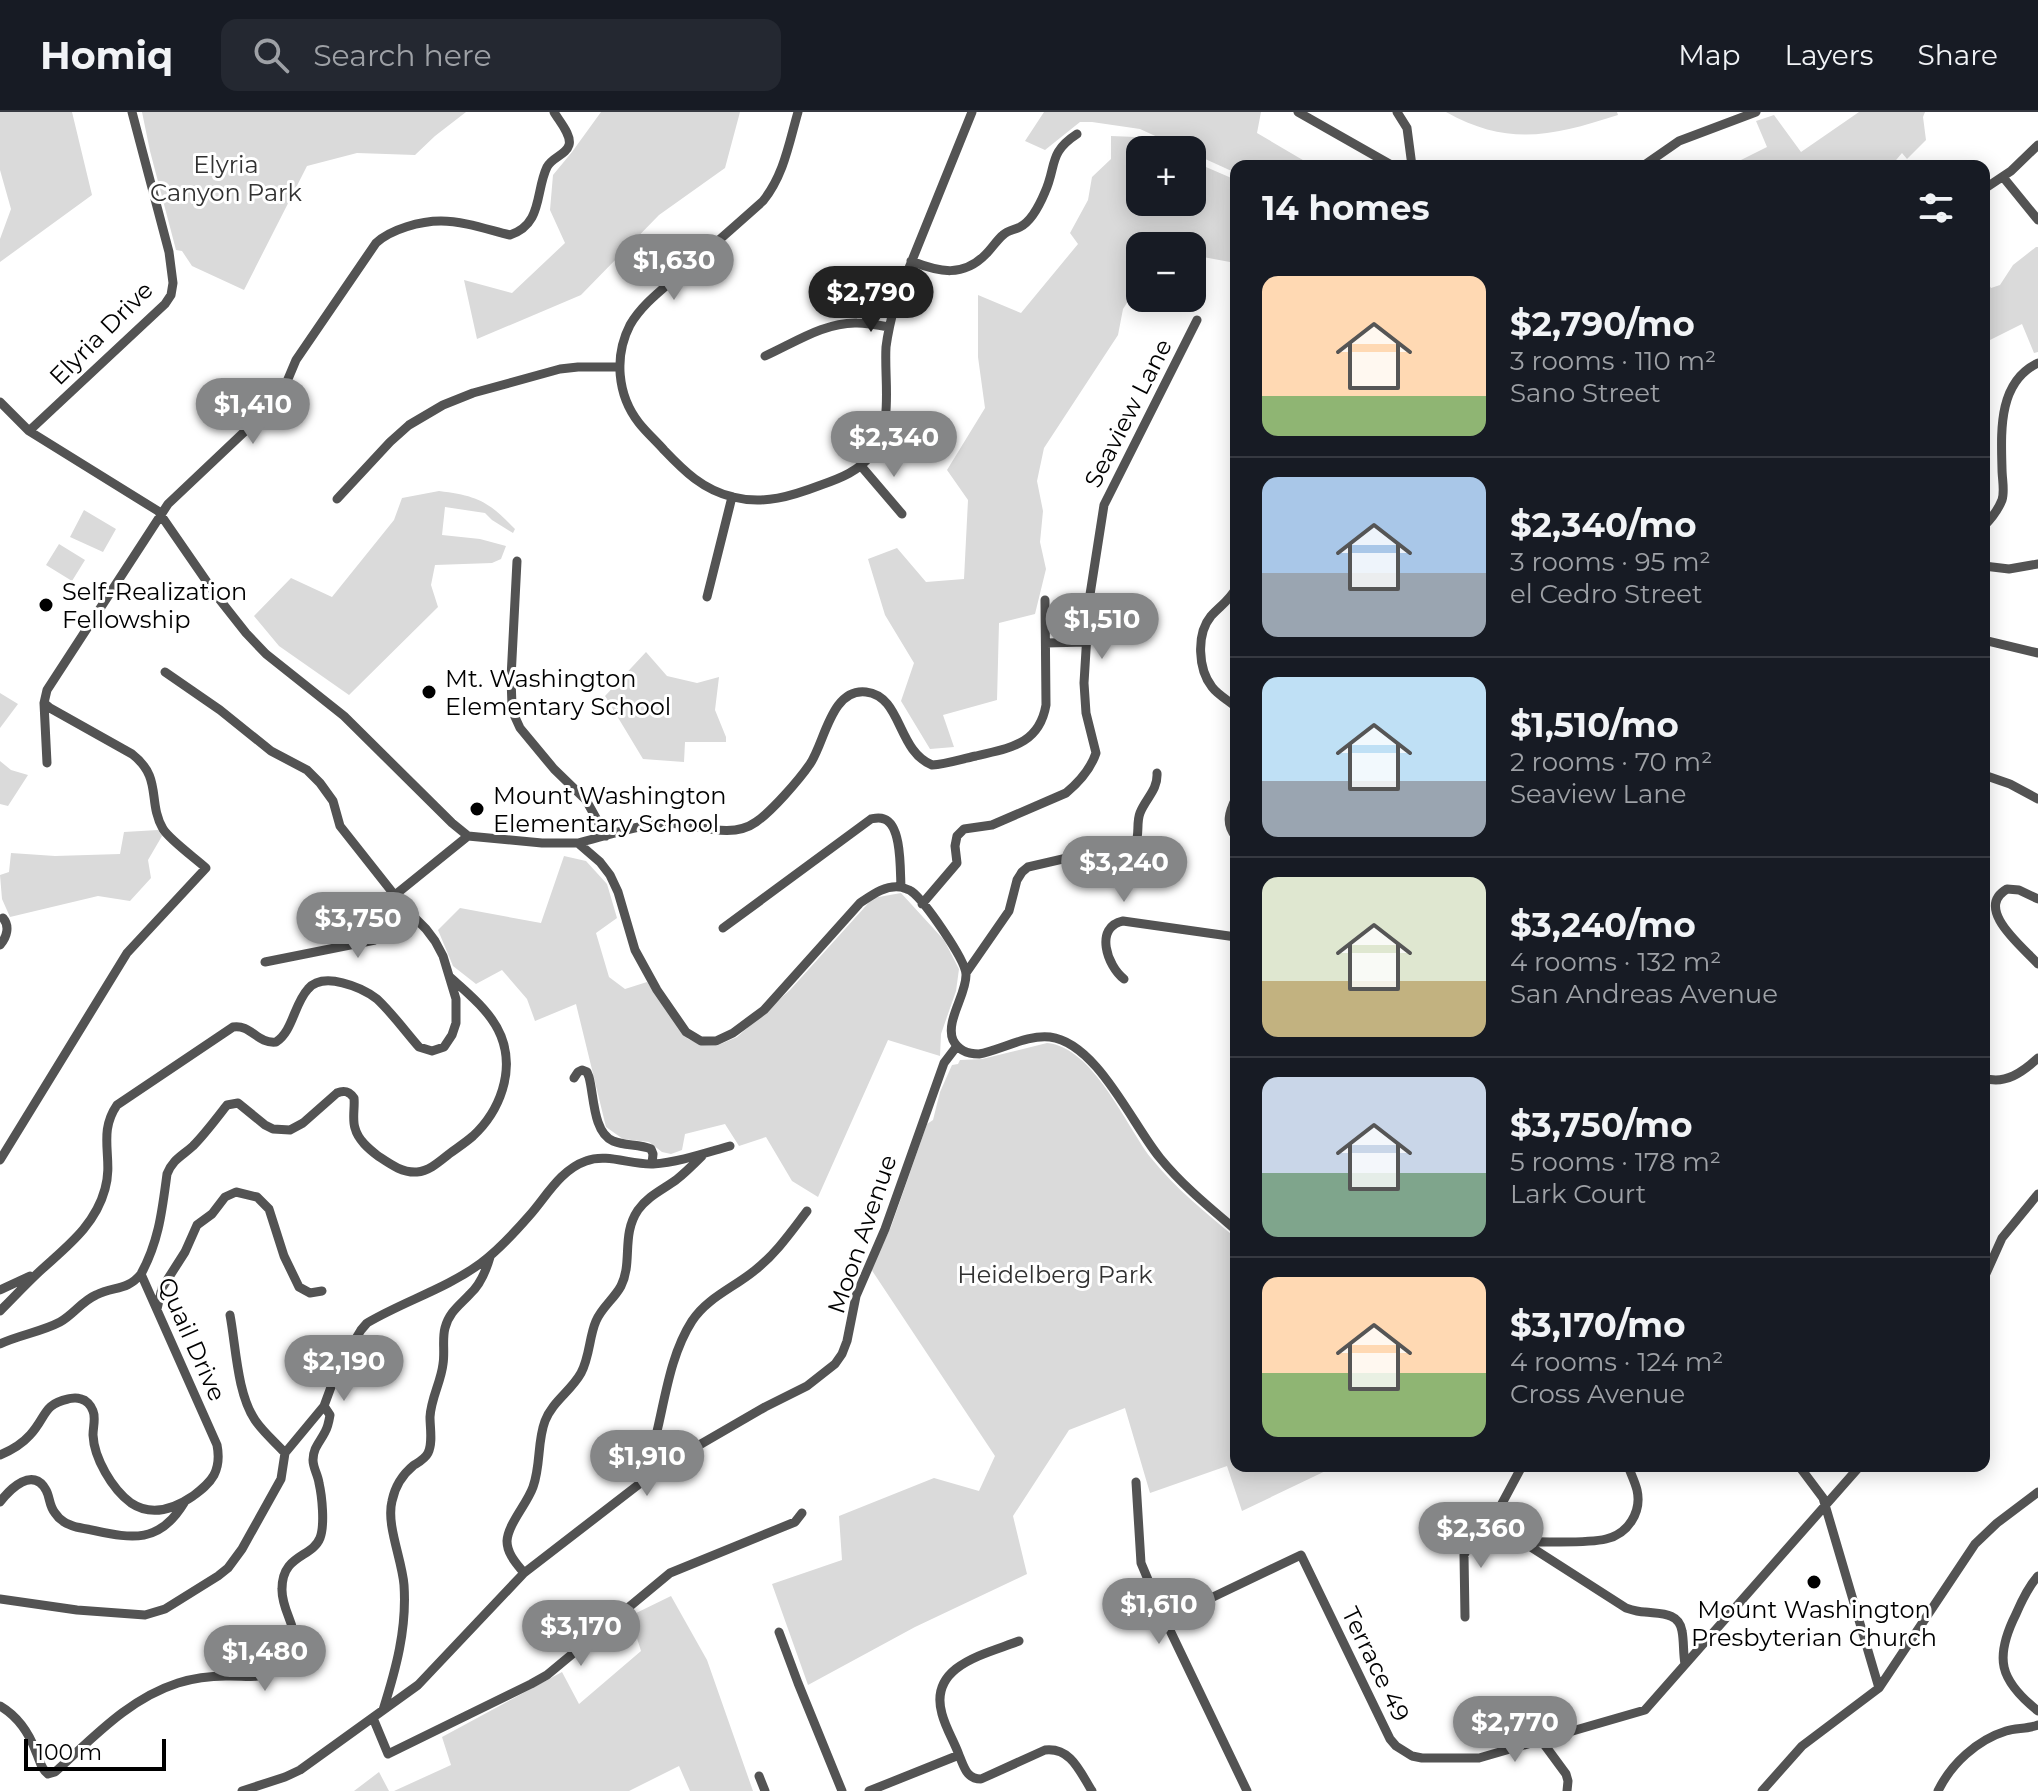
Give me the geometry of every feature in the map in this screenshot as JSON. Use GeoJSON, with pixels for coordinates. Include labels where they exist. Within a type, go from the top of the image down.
{"type":"FeatureCollection","features":[{"type":"Feature","properties":{"kind":"street","name":"Elyria Drive"},"geometry":{"type":"LineString","coordinates":[[29,431],[171,295],[173,283],[169,252],[132,112]]}},
{"type":"Feature","properties":{"kind":"street"},"geometry":{"type":"LineString","coordinates":[[47,763],[44,696],[168,504],[280,398],[296,360],[376,243],[385,235],[399,229],[441,221],[510,235],[520,232],[530,222],[548,165],[570,144],[569,136],[554,112]]}},
{"type":"Feature","properties":{"kind":"street"},"geometry":{"type":"LineString","coordinates":[[798,112],[782,168],[772,190],[637,314],[625,337],[620,367],[625,397],[639,422],[690,477],[732,497],[759,501],[790,497],[840,479],[861,466],[877,446],[886,419],[886,348],[896,300],[972,112]]}},
{"type":"Feature","properties":{"kind":"street"},"geometry":{"type":"LineString","coordinates":[[1298,112],[1382,160]]}},
{"type":"Feature","properties":{"kind":"street"},"geometry":{"type":"LineString","coordinates":[[1397,112],[1407,128],[1411,160]]}},
{"type":"Feature","properties":{"kind":"street"},"geometry":{"type":"LineString","coordinates":[[1652,160],[1679,141],[1756,112]]}},
{"type":"Feature","properties":{"kind":"street"},"geometry":{"type":"LineString","coordinates":[[911,261],[931,269],[952,271],[963,269],[982,258],[1002,235],[1020,227],[1032,215],[1045,193],[1056,155],[1077,134]]}},
{"type":"Feature","properties":{"kind":"street"},"geometry":{"type":"LineString","coordinates":[[1990,185],[2038,145]]}},
{"type":"Feature","properties":{"kind":"street"},"geometry":{"type":"LineString","coordinates":[[2003,177],[2038,220]]}},
{"type":"Feature","properties":{"kind":"street","name":"Seaview Lane"},"geometry":{"type":"LineString","coordinates":[[922,904],[957,863],[957,836],[964,829],[992,825],[1066,793],[1076,785],[1094,759],[1096,753],[1086,713],[1084,683],[1089,601],[1104,505],[1197,320]]}},
{"type":"Feature","properties":{"kind":"street"},"geometry":{"type":"LineString","coordinates":[[765,356],[840,324],[889,327]]}},
{"type":"Feature","properties":{"kind":"street"},"geometry":{"type":"LineString","coordinates":[[1990,519],[2002,500],[2001,434],[2010,389],[2022,373],[2038,363]]}},
{"type":"Feature","properties":{"kind":"street"},"geometry":{"type":"LineString","coordinates":[[337,499],[409,425],[443,405],[473,393],[560,369],[620,367]]}},
{"type":"Feature","properties":{"kind":"street"},"geometry":{"type":"LineString","coordinates":[[0,402],[29,431],[162,514],[216,595],[246,633],[266,654],[344,716],[468,836],[578,843],[664,823],[727,831],[742,828],[755,823],[779,800],[811,763],[835,710],[844,698],[861,691],[882,698],[917,756],[932,765],[1010,748],[1024,742],[1039,727],[1044,716],[1045,600]]}},
{"type":"Feature","properties":{"kind":"street"},"geometry":{"type":"LineString","coordinates":[[861,466],[902,514]]}},
{"type":"Feature","properties":{"kind":"street"},"geometry":{"type":"LineString","coordinates":[[707,597],[732,497]]}},
{"type":"Feature","properties":{"kind":"street"},"geometry":{"type":"LineString","coordinates":[[517,561],[511,678],[515,717],[520,728],[554,769],[586,800],[606,836]]}},
{"type":"Feature","properties":{"kind":"street"},"geometry":{"type":"LineString","coordinates":[[1990,567],[2009,569],[2038,564]]}},
{"type":"Feature","properties":{"kind":"street"},"geometry":{"type":"LineString","coordinates":[[1230,598],[1206,624],[1201,643],[1205,677],[1217,693],[1230,703]]}},
{"type":"Feature","properties":{"kind":"street"},"geometry":{"type":"LineString","coordinates":[[1990,641],[2038,653]]}},
{"type":"Feature","properties":{"kind":"street"},"geometry":{"type":"LineString","coordinates":[[1046,643],[1086,642]]}},
{"type":"Feature","properties":{"kind":"street"},"geometry":{"type":"LineString","coordinates":[[0,1290],[56,1259],[93,1217],[101,1202],[108,1171],[107,1122],[123,1100],[233,1027],[245,1027],[264,1042],[280,1040],[308,989],[321,981],[336,981],[366,992],[381,1003],[425,1050],[438,1050],[449,1043],[456,1023],[456,999],[443,956],[435,941],[340,826],[333,801],[320,783],[307,770],[271,751],[165,672]]}},
{"type":"Feature","properties":{"kind":"street"},"geometry":{"type":"LineString","coordinates":[[0,1160],[127,953],[206,868],[164,831],[144,763],[44,703]]}},
{"type":"Feature","properties":{"kind":"street"},"geometry":{"type":"LineString","coordinates":[[1157,773],[1158,781],[1141,811],[1135,845],[1129,852],[1115,859],[1067,858],[1028,867],[1022,872],[1009,911],[966,973],[951,1032],[957,1046],[971,1054],[1048,1036],[1065,1041],[1081,1052],[1105,1075],[1159,1156],[1199,1200],[1230,1225]]}},
{"type":"Feature","properties":{"kind":"street"},"geometry":{"type":"LineString","coordinates":[[1990,777],[2038,799]]}},
{"type":"Feature","properties":{"kind":"street"},"geometry":{"type":"LineString","coordinates":[[723,928],[871,819],[882,817],[892,824],[897,838],[901,887]]}},
{"type":"Feature","properties":{"kind":"street"},"geometry":{"type":"LineString","coordinates":[[265,962],[375,940],[386,931],[395,895],[468,836]]}},
{"type":"Feature","properties":{"kind":"street"},"geometry":{"type":"LineString","coordinates":[[578,843],[610,875],[635,950],[657,990],[686,1032],[701,1041],[716,1041],[733,1033],[764,1010],[860,903],[890,888],[901,887],[912,892],[960,958],[966,973]]}},
{"type":"Feature","properties":{"kind":"street"},"geometry":{"type":"LineString","coordinates":[[2038,899],[2019,890],[2007,889],[1998,896],[1996,906],[2010,936],[2038,964]]}},
{"type":"Feature","properties":{"kind":"street"},"geometry":{"type":"LineString","coordinates":[[0,945],[7,930],[3,918]]}},
{"type":"Feature","properties":{"kind":"street"},"geometry":{"type":"LineString","coordinates":[[1124,979],[1117,973],[1105,943],[1108,930],[1117,922],[1230,936]]}},
{"type":"Feature","properties":{"kind":"street","name":"Quail Drive"},"geometry":{"type":"LineString","coordinates":[[0,1455],[28,1437],[52,1404],[82,1399],[92,1408],[98,1458],[124,1497],[152,1511],[173,1508],[205,1488],[216,1472],[217,1445],[141,1274],[160,1230],[170,1166],[191,1148],[227,1105],[242,1105],[265,1125],[282,1131],[297,1127],[337,1093],[347,1092],[354,1098],[355,1130],[360,1139],[396,1168],[426,1170],[474,1135],[490,1116],[503,1090],[505,1048],[496,1025],[449,976]]}},
{"type":"Feature","properties":{"kind":"street","name":"Moon Avenue"},"geometry":{"type":"LineString","coordinates":[[242,1791],[300,1770],[418,1685],[524,1573],[638,1485],[644,1477],[807,1386],[835,1364],[847,1341],[856,1296],[885,1229],[944,1063],[957,1046]]}},
{"type":"Feature","properties":{"kind":"street"},"geometry":{"type":"LineString","coordinates":[[1990,1080],[2012,1077],[2038,1058]]}},
{"type":"Feature","properties":{"kind":"street"},"geometry":{"type":"LineString","coordinates":[[574,1078],[582,1070],[587,1072],[598,1123],[606,1137],[651,1149],[652,1164]]}},
{"type":"Feature","properties":{"kind":"street"},"geometry":{"type":"LineString","coordinates":[[0,1599],[77,1610],[145,1615],[165,1609],[218,1576],[237,1558],[281,1479],[285,1453],[324,1406],[338,1368],[367,1323],[462,1276],[491,1256],[555,1183],[576,1166],[595,1159],[652,1164],[672,1162],[730,1146]]}},
{"type":"Feature","properties":{"kind":"street"},"geometry":{"type":"LineString","coordinates":[[524,1573],[511,1556],[507,1542],[537,1473],[543,1424],[554,1404],[580,1374],[598,1317],[622,1284],[626,1240],[633,1219],[647,1200],[687,1171],[705,1153]]}},
{"type":"Feature","properties":{"kind":"street"},"geometry":{"type":"LineString","coordinates":[[157,1309],[162,1288],[185,1252],[197,1225],[212,1214],[225,1197],[236,1192],[257,1197],[269,1209],[284,1256],[299,1287],[310,1293],[322,1291]]}},
{"type":"Feature","properties":{"kind":"street"},"geometry":{"type":"LineString","coordinates":[[1990,1265],[2002,1238],[2038,1194]]}},
{"type":"Feature","properties":{"kind":"street"},"geometry":{"type":"LineString","coordinates":[[644,1477],[668,1382],[692,1321],[710,1300],[763,1263],[807,1211]]}},
{"type":"Feature","properties":{"kind":"street"},"geometry":{"type":"LineString","coordinates":[[383,1710],[400,1649],[404,1605],[400,1557],[391,1521],[392,1500],[401,1479],[424,1459],[430,1446],[430,1415],[443,1365],[445,1325],[456,1307],[480,1282],[491,1256]]}},
{"type":"Feature","properties":{"kind":"street"},"geometry":{"type":"LineString","coordinates":[[0,1311],[42,1269]]}},
{"type":"Feature","properties":{"kind":"street"},"geometry":{"type":"LineString","coordinates":[[0,1344],[55,1324],[95,1295],[129,1285],[141,1274]]}},
{"type":"Feature","properties":{"kind":"street"},"geometry":{"type":"LineString","coordinates":[[230,1315],[248,1408],[260,1427],[285,1453]]}},
{"type":"Feature","properties":{"kind":"street"},"geometry":{"type":"LineString","coordinates":[[0,1706],[24,1728],[42,1769],[48,1774],[55,1772],[130,1706],[154,1692],[203,1677],[261,1676],[281,1666],[291,1653],[294,1637],[293,1623],[282,1599],[282,1583],[289,1566],[315,1545],[321,1536],[321,1493],[313,1458],[330,1415],[324,1406]]}},
{"type":"Feature","properties":{"kind":"street"},"geometry":{"type":"LineString","coordinates":[[1465,1617],[1464,1555],[1472,1539],[1492,1522],[1519,1472]]}},
{"type":"Feature","properties":{"kind":"street"},"geometry":{"type":"LineString","coordinates":[[1523,1542],[1600,1540],[1618,1535],[1633,1519],[1638,1500],[1630,1472]]}},
{"type":"Feature","properties":{"kind":"street"},"geometry":{"type":"LineString","coordinates":[[1804,1472],[1823,1498],[1879,1688]]}},
{"type":"Feature","properties":{"kind":"street","name":"Terrace 49"},"geometry":{"type":"LineString","coordinates":[[1165,1620],[1301,1555],[1390,1739],[1403,1752],[1422,1758],[1479,1758],[1645,1710],[1855,1472]]}},
{"type":"Feature","properties":{"kind":"street"},"geometry":{"type":"LineString","coordinates":[[0,1502],[23,1480],[36,1481],[45,1489],[53,1511],[67,1524],[146,1536],[167,1526],[190,1498]]}},
{"type":"Feature","properties":{"kind":"street"},"geometry":{"type":"LineString","coordinates":[[1136,1482],[1141,1563],[1247,1791]]}},
{"type":"Feature","properties":{"kind":"street"},"geometry":{"type":"LineString","coordinates":[[1762,1791],[1802,1746],[1879,1688],[1975,1544],[1997,1523],[2034,1496],[2038,1507]]}},
{"type":"Feature","properties":{"kind":"street"},"geometry":{"type":"LineString","coordinates":[[373,1718],[388,1754],[547,1675],[670,1573],[795,1522],[802,1513]]}},
{"type":"Feature","properties":{"kind":"street"},"geometry":{"type":"LineString","coordinates":[[1492,1522],[1626,1608],[1666,1613],[1678,1620],[1682,1629],[1685,1664]]}},
{"type":"Feature","properties":{"kind":"street"},"geometry":{"type":"LineString","coordinates":[[2038,1576],[2031,1583],[2013,1619],[2003,1644],[2002,1665],[2023,1699],[2038,1711]]}},
{"type":"Feature","properties":{"kind":"street"},"geometry":{"type":"LineString","coordinates":[[779,1632],[842,1791]]}},
{"type":"Feature","properties":{"kind":"street"},"geometry":{"type":"LineString","coordinates":[[1019,1641],[964,1663],[944,1682],[941,1711],[967,1773],[975,1779],[983,1778],[1045,1750],[1060,1750],[1073,1760],[1092,1791]]}},
{"type":"Feature","properties":{"kind":"street"},"geometry":{"type":"LineString","coordinates":[[1938,1791],[1973,1747],[2006,1731],[2038,1725]]}},
{"type":"Feature","properties":{"kind":"street"},"geometry":{"type":"LineString","coordinates":[[1541,1740],[1566,1774],[1567,1791]]}},
{"type":"Feature","properties":{"kind":"street"},"geometry":{"type":"LineString","coordinates":[[869,1791],[959,1755]]}},
{"type":"Feature","properties":{"kind":"street"},"geometry":{"type":"LineString","coordinates":[[759,1776],[765,1791]]}},
{"type":"Feature","properties":{"kind":"green space","name":"Elyria Canyon Park"},"geometry":{"type":"Polygon","coordinates":[[[0,112],[72,112],[92,195],[0,262],[0,239],[11,209],[0,170],[0,112]]]}},
{"type":"Feature","properties":{"kind":"green space","name":"Elyria Canyon Park"},"geometry":{"type":"Polygon","coordinates":[[[142,112],[466,112],[415,155],[357,153],[307,166],[244,290],[192,266],[182,251],[176,250],[142,112]]]}},
{"type":"Feature","properties":{"kind":"green space"},"geometry":{"type":"Polygon","coordinates":[[[601,112],[740,112],[725,168],[659,215],[581,295],[477,339],[464,280],[512,293],[565,243],[550,210],[553,175],[601,112]]]}},
{"type":"Feature","properties":{"kind":"green space"},"geometry":{"type":"Polygon","coordinates":[[[1044,112],[1261,112],[1257,133],[1303,160],[1230,160],[1230,170],[1206,159],[1206,136],[1155,136],[1140,129],[1092,122],[1080,122],[1045,150],[1025,141],[1044,112]]]}},
{"type":"Feature","properties":{"kind":"green space"},"geometry":{"type":"Polygon","coordinates":[[[1446,112],[1617,112],[1618,115],[1551,133],[1511,134],[1469,123],[1446,112]]]}},
{"type":"Feature","properties":{"kind":"green space"},"geometry":{"type":"Polygon","coordinates":[[[1859,112],[1925,112],[1926,140],[1907,159],[1902,153],[1896,160],[1741,160],[1767,147],[1756,121],[1774,115],[1801,152],[1859,112]]]}},
{"type":"Feature","properties":{"kind":"green space"},"geometry":{"type":"Polygon","coordinates":[[[1111,136],[1126,137],[1126,216],[1206,216],[1206,167],[1230,177],[1230,262],[1206,258],[1206,232],[1126,232],[1126,304],[1118,335],[1044,448],[1037,481],[1043,511],[1040,542],[1046,569],[1035,614],[999,623],[997,700],[943,715],[954,747],[930,749],[901,701],[914,663],[885,615],[868,559],[897,548],[926,582],[964,579],[968,500],[947,470],[985,408],[978,357],[978,295],[1021,313],[1078,244],[1070,233],[1088,200],[1092,177],[1111,159],[1111,136]]]}},
{"type":"Feature","properties":{"kind":"green space"},"geometry":{"type":"Polygon","coordinates":[[[2038,247],[2038,352],[2034,353],[2022,324],[1990,340],[1990,286],[2000,285],[2013,265],[2038,247]]]}},
{"type":"Feature","properties":{"kind":"green space"},"geometry":{"type":"Polygon","coordinates":[[[439,491],[482,501],[515,529],[513,533],[485,513],[445,507],[442,535],[480,539],[506,546],[501,559],[492,563],[435,565],[431,585],[438,607],[349,695],[279,646],[254,616],[291,578],[332,597],[394,520],[402,498],[439,491]]]}},
{"type":"Feature","properties":{"kind":"green space"},"geometry":{"type":"Polygon","coordinates":[[[84,510],[116,529],[103,552],[70,537],[84,510]]]}},
{"type":"Feature","properties":{"kind":"green space"},"geometry":{"type":"Polygon","coordinates":[[[59,544],[85,560],[72,581],[46,565],[59,544]]]}},
{"type":"Feature","properties":{"kind":"green space"},"geometry":{"type":"Polygon","coordinates":[[[646,652],[667,676],[697,683],[719,677],[715,710],[726,742],[685,742],[684,762],[643,759],[605,696],[646,652]]]}},
{"type":"Feature","properties":{"kind":"green space"},"geometry":{"type":"Polygon","coordinates":[[[0,693],[18,704],[0,728],[0,693]]]}},
{"type":"Feature","properties":{"kind":"green space"},"geometry":{"type":"Polygon","coordinates":[[[0,761],[11,770],[28,775],[8,806],[0,804],[0,761]]]}},
{"type":"Feature","properties":{"kind":"green space"},"geometry":{"type":"Polygon","coordinates":[[[158,830],[162,836],[148,860],[151,878],[130,901],[98,896],[10,917],[2,899],[0,875],[9,872],[11,853],[55,856],[120,854],[124,832],[158,830]]]}},
{"type":"Feature","properties":{"kind":"green space"},"geometry":{"type":"Polygon","coordinates":[[[564,856],[586,861],[607,884],[617,918],[596,933],[609,977],[625,989],[647,982],[688,1039],[703,1045],[716,1046],[737,1037],[790,990],[873,898],[901,893],[944,940],[959,969],[956,991],[941,1034],[940,1056],[888,1040],[818,1197],[792,1181],[766,1137],[739,1146],[725,1124],[685,1134],[682,1150],[671,1154],[662,1152],[649,1142],[623,1139],[606,1127],[576,1004],[535,1021],[527,999],[502,970],[476,984],[453,966],[438,930],[460,908],[541,923],[564,856]]]}},
{"type":"Feature","properties":{"kind":"green space","name":"Heidelberg Park"},"geometry":{"type":"Polygon","coordinates":[[[1047,1043],[1064,1048],[1079,1058],[1106,1089],[1160,1169],[1230,1233],[1230,1472],[1323,1472],[1242,1511],[1227,1466],[1150,1493],[1125,1408],[1069,1430],[1013,1516],[1027,1574],[915,1627],[808,1685],[772,1584],[842,1560],[839,1516],[934,1478],[979,1491],[995,1456],[871,1269],[891,1227],[927,1124],[933,1120],[940,1092],[952,1065],[960,1060],[982,1059],[1047,1043]]]}},
{"type":"Feature","properties":{"kind":"green space"},"geometry":{"type":"Polygon","coordinates":[[[671,1596],[707,1660],[753,1791],[690,1791],[679,1766],[629,1791],[394,1791],[451,1765],[442,1737],[562,1672],[579,1704],[641,1651],[630,1616],[671,1596]]]}},
{"type":"Feature","properties":{"kind":"green space"},"geometry":{"type":"Polygon","coordinates":[[[379,1772],[389,1791],[354,1791],[379,1772]]]}},
{"type":"Feature","properties":{"kind":"place","name":"Self-Realization Fellowship"},"geometry":{"type":"Point","coordinates":[46,605]}},
{"type":"Feature","properties":{"kind":"place","name":"Mt. Washington Elementary School"},"geometry":{"type":"Point","coordinates":[429,692]}},
{"type":"Feature","properties":{"kind":"place","name":"Mount Washington Elementary School"},"geometry":{"type":"Point","coordinates":[477,809]}},
{"type":"Feature","properties":{"kind":"place","name":"Mount Washington Presbyterian Church"},"geometry":{"type":"Point","coordinates":[1814,1582]}}]}
